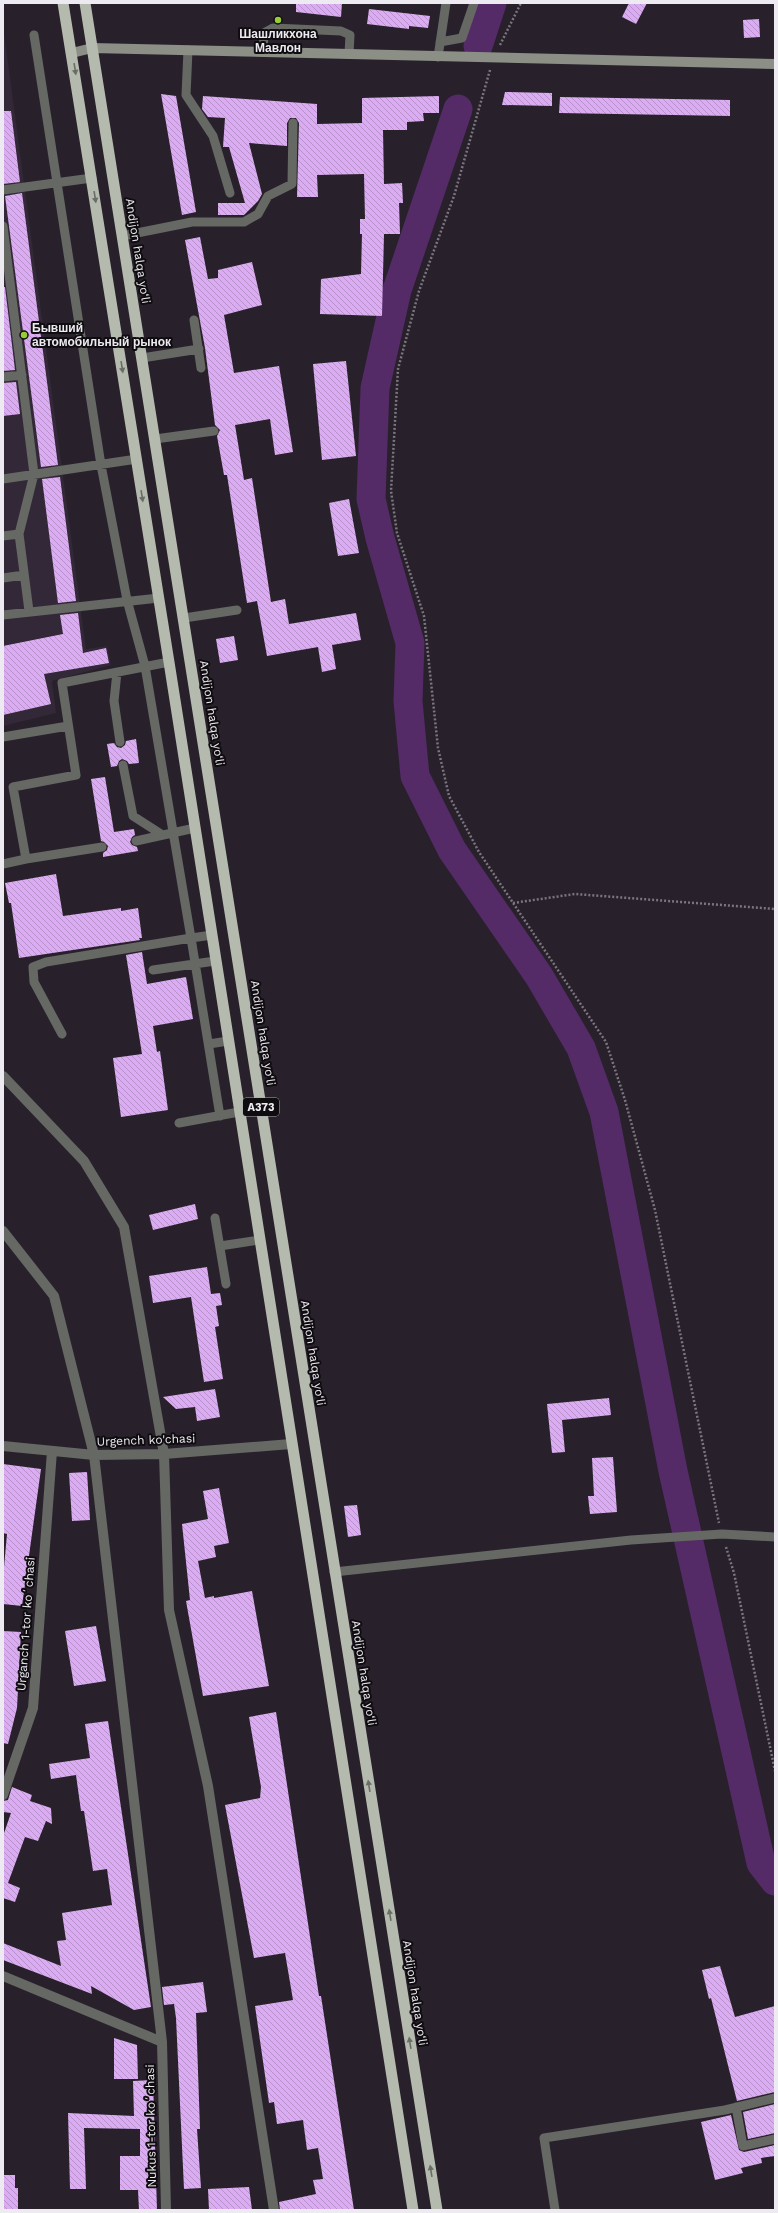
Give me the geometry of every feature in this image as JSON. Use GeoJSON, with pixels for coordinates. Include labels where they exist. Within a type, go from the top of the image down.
{"type":"FeatureCollection","features":[{"type":"Feature","properties":{"kind":"highway","name":"A373"},"geometry":{"type":"LineString","coordinates":[[63,3],[137,459],[291,1444],[413,2210]]}},
{"type":"Feature","properties":{"kind":"highway","name":"Andijon halqa yo‘li"},"geometry":{"type":"LineString","coordinates":[[85,3],[184,618],[334,1572],[437,2210]]}},
{"type":"Feature","properties":{"kind":"main road"},"geometry":{"type":"LineString","coordinates":[[72,53],[92,48],[775,64]]}},
{"type":"Feature","properties":{"kind":"street"},"geometry":{"type":"LineString","coordinates":[[3,1076],[84,1161],[124,1227],[164,1454],[169,1610],[208,1786],[274,2210]]}},
{"type":"Feature","properties":{"kind":"street","name":"Nukus 1-tor koʻchasi"},"geometry":{"type":"LineString","coordinates":[[3,1231],[54,1296],[94,1455],[162,2042],[166,2210]]}},
{"type":"Feature","properties":{"kind":"street","name":"Urgench ko'chasi"},"geometry":{"type":"LineString","coordinates":[[3,1446],[94,1455],[164,1454],[291,1444]]}},
{"type":"Feature","properties":{"kind":"street","name":"Urganch 1-tor koʻchasi"},"geometry":{"type":"LineString","coordinates":[[3,1795],[34,1708],[52,1451]]}},
{"type":"Feature","properties":{"kind":"street"},"geometry":{"type":"LineString","coordinates":[[3,1976],[162,2042]]}},
{"type":"Feature","properties":{"kind":"lane"},"geometry":{"type":"LineString","coordinates":[[438,57],[446,3]]}},
{"type":"Feature","properties":{"kind":"lane"},"geometry":{"type":"LineString","coordinates":[[440,42],[462,38],[474,3]]}},
{"type":"Feature","properties":{"kind":"lane"},"geometry":{"type":"LineString","coordinates":[[262,52],[264,33],[273,28],[341,31],[350,35],[349,54]]}},
{"type":"Feature","properties":{"kind":"lane"},"geometry":{"type":"LineString","coordinates":[[34,35],[101,465],[127,600],[144,666],[192,938],[220,1116]]}},
{"type":"Feature","properties":{"kind":"lane"},"geometry":{"type":"LineString","coordinates":[[188,50],[186,96],[213,136],[230,193]]}},
{"type":"Feature","properties":{"kind":"lane"},"geometry":{"type":"LineString","coordinates":[[122,236],[192,222],[244,222],[258,214],[268,196],[292,184],[292,123]]}},
{"type":"Feature","properties":{"kind":"lane"},"geometry":{"type":"LineString","coordinates":[[3,190],[92,178]]}},
{"type":"Feature","properties":{"kind":"lane"},"geometry":{"type":"LineString","coordinates":[[3,226],[34,474],[19,534],[29,611]]}},
{"type":"Feature","properties":{"kind":"lane"},"geometry":{"type":"LineString","coordinates":[[194,320],[201,368]]}},
{"type":"Feature","properties":{"kind":"lane"},"geometry":{"type":"LineString","coordinates":[[142,358],[198,349]]}},
{"type":"Feature","properties":{"kind":"lane"},"geometry":{"type":"LineString","coordinates":[[3,377],[22,375]]}},
{"type":"Feature","properties":{"kind":"lane"},"geometry":{"type":"LineString","coordinates":[[155,439],[214,430]]}},
{"type":"Feature","properties":{"kind":"lane"},"geometry":{"type":"LineString","coordinates":[[3,479],[137,459]]}},
{"type":"Feature","properties":{"kind":"lane"},"geometry":{"type":"LineString","coordinates":[[3,536],[19,534]]}},
{"type":"Feature","properties":{"kind":"lane"},"geometry":{"type":"LineString","coordinates":[[3,578],[24,575]]}},
{"type":"Feature","properties":{"kind":"lane"},"geometry":{"type":"LineString","coordinates":[[3,615],[127,600],[159,598]]}},
{"type":"Feature","properties":{"kind":"lane"},"geometry":{"type":"LineString","coordinates":[[184,618],[236,610]]}},
{"type":"Feature","properties":{"kind":"lane"},"geometry":{"type":"LineString","coordinates":[[3,789],[76,776],[62,683],[169,662]]}},
{"type":"Feature","properties":{"kind":"lane"},"geometry":{"type":"LineString","coordinates":[[118,672],[114,701],[120,742]]}},
{"type":"Feature","properties":{"kind":"lane"},"geometry":{"type":"LineString","coordinates":[[3,737],[68,726]]}},
{"type":"Feature","properties":{"kind":"lane"},"geometry":{"type":"LineString","coordinates":[[124,765],[133,816],[161,834]]}},
{"type":"Feature","properties":{"kind":"lane"},"geometry":{"type":"LineString","coordinates":[[13,787],[26,859]]}},
{"type":"Feature","properties":{"kind":"lane"},"geometry":{"type":"LineString","coordinates":[[136,841],[161,834],[195,828]]}},
{"type":"Feature","properties":{"kind":"lane"},"geometry":{"type":"LineString","coordinates":[[3,864],[102,847]]}},
{"type":"Feature","properties":{"kind":"lane"},"geometry":{"type":"LineString","coordinates":[[62,1034],[34,982],[33,967],[46,962],[212,935]]}},
{"type":"Feature","properties":{"kind":"lane"},"geometry":{"type":"LineString","coordinates":[[153,970],[216,961]]}},
{"type":"Feature","properties":{"kind":"lane"},"geometry":{"type":"LineString","coordinates":[[209,1044],[228,1041]]}},
{"type":"Feature","properties":{"kind":"lane"},"geometry":{"type":"LineString","coordinates":[[179,1123],[239,1112]]}},
{"type":"Feature","properties":{"kind":"lane"},"geometry":{"type":"LineString","coordinates":[[215,1218],[226,1284]]}},
{"type":"Feature","properties":{"kind":"lane"},"geometry":{"type":"LineString","coordinates":[[220,1246],[259,1240]]}},
{"type":"Feature","properties":{"kind":"lane"},"geometry":{"type":"LineString","coordinates":[[334,1572],[631,1540],[721,1534],[775,1537]]}},
{"type":"Feature","properties":{"kind":"lane"},"geometry":{"type":"LineString","coordinates":[[555,2210],[544,2138],[736,2107],[775,2098]]}},
{"type":"Feature","properties":{"kind":"lane"},"geometry":{"type":"LineString","coordinates":[[736,2107],[743,2146],[775,2139]]}},
{"type":"Feature","properties":{"kind":"path"},"geometry":{"type":"LineString","coordinates":[[521,3],[493,57],[454,196],[419,291],[398,369],[391,491],[397,533],[424,616],[438,748],[449,796],[479,852],[606,1042],[625,1100],[655,1210],[721,1534],[734,1573],[775,1771]]}},
{"type":"Feature","properties":{"kind":"path"},"geometry":{"type":"LineString","coordinates":[[513,903],[575,894],[775,909]]}},
{"type":"Feature","properties":{"kind":"shaded area","name":"Бывший автомобильный рынок"},"geometry":{"type":"Polygon","coordinates":[[[3,25],[86,649],[107,646],[111,665],[52,681],[56,713],[3,726],[3,25]]]}},
{"type":"Feature","properties":{"kind":"building"},"geometry":{"type":"Polygon","coordinates":[[[296,3],[342,3],[341,17],[296,12],[296,3]]]}},
{"type":"Feature","properties":{"kind":"building"},"geometry":{"type":"Polygon","coordinates":[[[629,3],[647,3],[636,24],[622,17],[629,3]]]}},
{"type":"Feature","properties":{"kind":"building"},"geometry":{"type":"Polygon","coordinates":[[[369,9],[430,16],[428,28],[409,26],[409,29],[367,24],[369,9]]]}},
{"type":"Feature","properties":{"kind":"building"},"geometry":{"type":"Polygon","coordinates":[[[759,19],[760,37],[744,38],[743,20],[759,19]]]}},
{"type":"Feature","properties":{"kind":"building"},"geometry":{"type":"Polygon","coordinates":[[[505,92],[552,93],[552,106],[502,105],[505,92]]]}},
{"type":"Feature","properties":{"kind":"building"},"geometry":{"type":"Polygon","coordinates":[[[161,94],[176,96],[196,212],[182,215],[161,94]]]}},
{"type":"Feature","properties":{"kind":"building"},"geometry":{"type":"Polygon","coordinates":[[[203,96],[317,104],[317,124],[362,123],[362,98],[439,96],[439,113],[423,113],[424,121],[407,122],[407,130],[383,130],[384,184],[402,183],[403,203],[399,203],[400,234],[384,234],[382,316],[320,314],[321,279],[361,274],[362,234],[360,234],[360,219],[365,219],[364,174],[317,175],[318,197],[297,197],[299,123],[296,118],[290,118],[287,123],[287,146],[249,143],[262,194],[258,201],[244,215],[218,215],[218,203],[245,203],[229,147],[223,147],[225,118],[208,117],[202,109],[203,96]]]}},
{"type":"Feature","properties":{"kind":"building"},"geometry":{"type":"Polygon","coordinates":[[[560,97],[730,100],[730,116],[559,113],[560,97]]]}},
{"type":"Feature","properties":{"kind":"building"},"geometry":{"type":"Polygon","coordinates":[[[3,111],[11,111],[20,182],[3,184],[3,111]]]}},
{"type":"Feature","properties":{"kind":"building"},"geometry":{"type":"Polygon","coordinates":[[[22,193],[58,465],[41,467],[5,196],[22,193]]]}},
{"type":"Feature","properties":{"kind":"building"},"geometry":{"type":"Polygon","coordinates":[[[200,237],[208,279],[218,278],[218,270],[252,262],[262,305],[224,315],[234,373],[279,366],[293,452],[275,455],[270,419],[235,425],[244,480],[252,478],[271,602],[285,599],[289,624],[356,613],[361,640],[332,645],[336,669],[322,672],[318,647],[267,656],[257,601],[247,603],[227,475],[224,475],[217,436],[220,430],[215,425],[205,348],[185,240],[200,237]]]}},
{"type":"Feature","properties":{"kind":"building"},"geometry":{"type":"Polygon","coordinates":[[[3,287],[5,287],[15,370],[3,371],[3,287]]]}},
{"type":"Feature","properties":{"kind":"building"},"geometry":{"type":"Polygon","coordinates":[[[346,361],[356,456],[322,460],[313,364],[346,361]]]}},
{"type":"Feature","properties":{"kind":"building"},"geometry":{"type":"Polygon","coordinates":[[[16,382],[20,414],[3,416],[3,383],[16,382]]]}},
{"type":"Feature","properties":{"kind":"building"},"geometry":{"type":"Polygon","coordinates":[[[60,477],[76,601],[58,603],[42,479],[60,477]]]}},
{"type":"Feature","properties":{"kind":"building"},"geometry":{"type":"Polygon","coordinates":[[[349,499],[359,553],[338,556],[329,503],[349,499]]]}},
{"type":"Feature","properties":{"kind":"building"},"geometry":{"type":"Polygon","coordinates":[[[78,613],[83,653],[106,648],[109,663],[44,674],[51,704],[3,715],[3,646],[63,634],[60,615],[78,613]]]}},
{"type":"Feature","properties":{"kind":"building"},"geometry":{"type":"Polygon","coordinates":[[[234,636],[238,660],[220,663],[216,639],[234,636]]]}},
{"type":"Feature","properties":{"kind":"building"},"geometry":{"type":"Polygon","coordinates":[[[136,739],[139,763],[129,764],[127,761],[122,759],[119,761],[117,766],[111,767],[107,744],[114,743],[117,747],[121,748],[125,745],[126,741],[136,739]]]}},
{"type":"Feature","properties":{"kind":"building"},"geometry":{"type":"Polygon","coordinates":[[[105,777],[114,832],[134,829],[135,835],[132,837],[130,842],[132,845],[137,847],[138,851],[103,857],[103,853],[107,850],[108,846],[101,841],[91,779],[105,777]]]}},
{"type":"Feature","properties":{"kind":"building"},"geometry":{"type":"Polygon","coordinates":[[[56,874],[63,916],[121,908],[121,911],[138,908],[142,938],[139,938],[140,940],[19,958],[11,903],[9,903],[5,883],[56,874]]]}},
{"type":"Feature","properties":{"kind":"building"},"geometry":{"type":"Polygon","coordinates":[[[142,952],[147,984],[186,977],[193,1019],[153,1026],[157,1052],[160,1051],[168,1110],[121,1117],[113,1058],[142,1054],[126,955],[142,952]]]}},
{"type":"Feature","properties":{"kind":"building"},"geometry":{"type":"Polygon","coordinates":[[[195,1204],[198,1219],[153,1230],[149,1215],[195,1204]]]}},
{"type":"Feature","properties":{"kind":"building"},"geometry":{"type":"Polygon","coordinates":[[[207,1267],[211,1294],[220,1293],[222,1305],[216,1306],[219,1326],[215,1327],[223,1379],[204,1382],[191,1297],[153,1303],[149,1276],[207,1267]]]}},
{"type":"Feature","properties":{"kind":"building"},"geometry":{"type":"Polygon","coordinates":[[[215,1389],[220,1417],[197,1421],[195,1407],[176,1409],[163,1397],[215,1389]]]}},
{"type":"Feature","properties":{"kind":"building"},"geometry":{"type":"Polygon","coordinates":[[[609,1398],[611,1415],[562,1420],[565,1452],[552,1453],[547,1404],[609,1398]]]}},
{"type":"Feature","properties":{"kind":"building"},"geometry":{"type":"Polygon","coordinates":[[[613,1457],[617,1512],[590,1514],[588,1496],[594,1496],[592,1458],[613,1457]]]}},
{"type":"Feature","properties":{"kind":"building"},"geometry":{"type":"Polygon","coordinates":[[[3,1464],[41,1469],[22,1606],[3,1604],[3,1578],[7,1534],[3,1533],[3,1464]]]}},
{"type":"Feature","properties":{"kind":"building"},"geometry":{"type":"Polygon","coordinates":[[[87,1472],[90,1520],[72,1521],[69,1473],[87,1472]]]}},
{"type":"Feature","properties":{"kind":"building"},"geometry":{"type":"Polygon","coordinates":[[[219,1488],[229,1543],[214,1546],[216,1557],[198,1561],[205,1598],[214,1596],[214,1598],[252,1591],[269,1686],[203,1696],[186,1601],[190,1600],[182,1524],[208,1519],[203,1491],[219,1488]]]}},
{"type":"Feature","properties":{"kind":"building"},"geometry":{"type":"Polygon","coordinates":[[[357,1505],[361,1535],[348,1537],[344,1506],[357,1505]]]}},
{"type":"Feature","properties":{"kind":"building"},"geometry":{"type":"Polygon","coordinates":[[[96,1626],[106,1681],[74,1686],[65,1631],[96,1626]]]}},
{"type":"Feature","properties":{"kind":"building"},"geometry":{"type":"Polygon","coordinates":[[[3,1631],[21,1632],[17,1708],[8,1744],[3,1743],[3,1631]]]}},
{"type":"Feature","properties":{"kind":"building"},"geometry":{"type":"Polygon","coordinates":[[[276,1712],[319,1996],[321,1996],[354,2210],[280,2210],[279,2202],[316,2194],[313,2180],[323,2179],[318,2148],[307,2150],[303,2120],[277,2124],[274,2102],[269,2103],[255,2006],[293,2000],[285,1953],[254,1958],[225,1805],[260,1798],[261,1787],[249,1717],[276,1712]]]}},
{"type":"Feature","properties":{"kind":"building"},"geometry":{"type":"Polygon","coordinates":[[[108,1721],[151,2007],[134,2010],[91,1986],[92,1994],[3,1960],[3,1943],[61,1966],[57,1941],[66,1940],[62,1913],[112,1905],[107,1869],[93,1871],[84,1811],[81,1811],[76,1775],[51,1779],[49,1764],[90,1758],[85,1724],[108,1721]]]}},
{"type":"Feature","properties":{"kind":"building"},"geometry":{"type":"Polygon","coordinates":[[[12,1787],[32,1795],[30,1801],[51,1808],[52,1824],[46,1821],[38,1841],[25,1837],[8,1883],[20,1888],[15,1902],[3,1898],[3,1836],[11,1813],[3,1812],[3,1801],[8,1800],[12,1787]]]}},
{"type":"Feature","properties":{"kind":"building"},"geometry":{"type":"Polygon","coordinates":[[[720,1966],[735,2017],[775,2006],[775,2092],[737,2101],[711,1998],[709,1999],[702,1970],[720,1966]]]}},
{"type":"Feature","properties":{"kind":"building"},"geometry":{"type":"Polygon","coordinates":[[[203,1982],[207,2012],[196,2013],[200,2129],[197,2129],[201,2188],[184,2189],[176,2018],[174,2004],[164,2005],[162,1987],[203,1982]]]}},
{"type":"Feature","properties":{"kind":"building"},"geometry":{"type":"Polygon","coordinates":[[[114,2038],[137,2045],[138,2079],[114,2079],[114,2038]]]}},
{"type":"Feature","properties":{"kind":"building"},"geometry":{"type":"Polygon","coordinates":[[[153,2080],[157,2210],[139,2210],[138,2190],[120,2190],[120,2156],[140,2156],[140,2129],[84,2128],[86,2189],[70,2189],[68,2113],[134,2116],[133,2081],[153,2080]]]}},
{"type":"Feature","properties":{"kind":"building"},"geometry":{"type":"Polygon","coordinates":[[[775,2104],[775,2133],[748,2139],[743,2112],[775,2104]]]}},
{"type":"Feature","properties":{"kind":"building"},"geometry":{"type":"Polygon","coordinates":[[[731,2115],[739,2150],[744,2152],[775,2145],[775,2156],[761,2158],[762,2163],[741,2168],[743,2173],[715,2180],[701,2122],[731,2115]]]}},
{"type":"Feature","properties":{"kind":"building"},"geometry":{"type":"Polygon","coordinates":[[[3,2175],[15,2175],[15,2188],[18,2188],[18,2210],[3,2210],[3,2175]]]}},
{"type":"Feature","properties":{"kind":"building"},"geometry":{"type":"Polygon","coordinates":[[[249,2187],[252,2210],[209,2210],[208,2189],[249,2187]]]}},
{"type":"Feature","properties":{"kind":"waterway"},"geometry":{"type":"LineString","coordinates":[[478,46],[492,3]]}},
{"type":"Feature","properties":{"kind":"waterway"},"geometry":{"type":"LineString","coordinates":[[458,109],[397,290],[375,388],[371,499],[380,538],[410,643],[408,701],[415,776],[452,850],[539,976],[581,1048],[604,1112],[673,1471],[761,1863],[775,1881]]}},
{"type":"Feature","properties":{"kind":"place","name":"Шашликхона Мавлон"},"geometry":{"type":"Point","coordinates":[278,20]}},
{"type":"Feature","properties":{"kind":"place","name":"Бывший автомобильный рынок"},"geometry":{"type":"Point","coordinates":[24,335]}}]}
